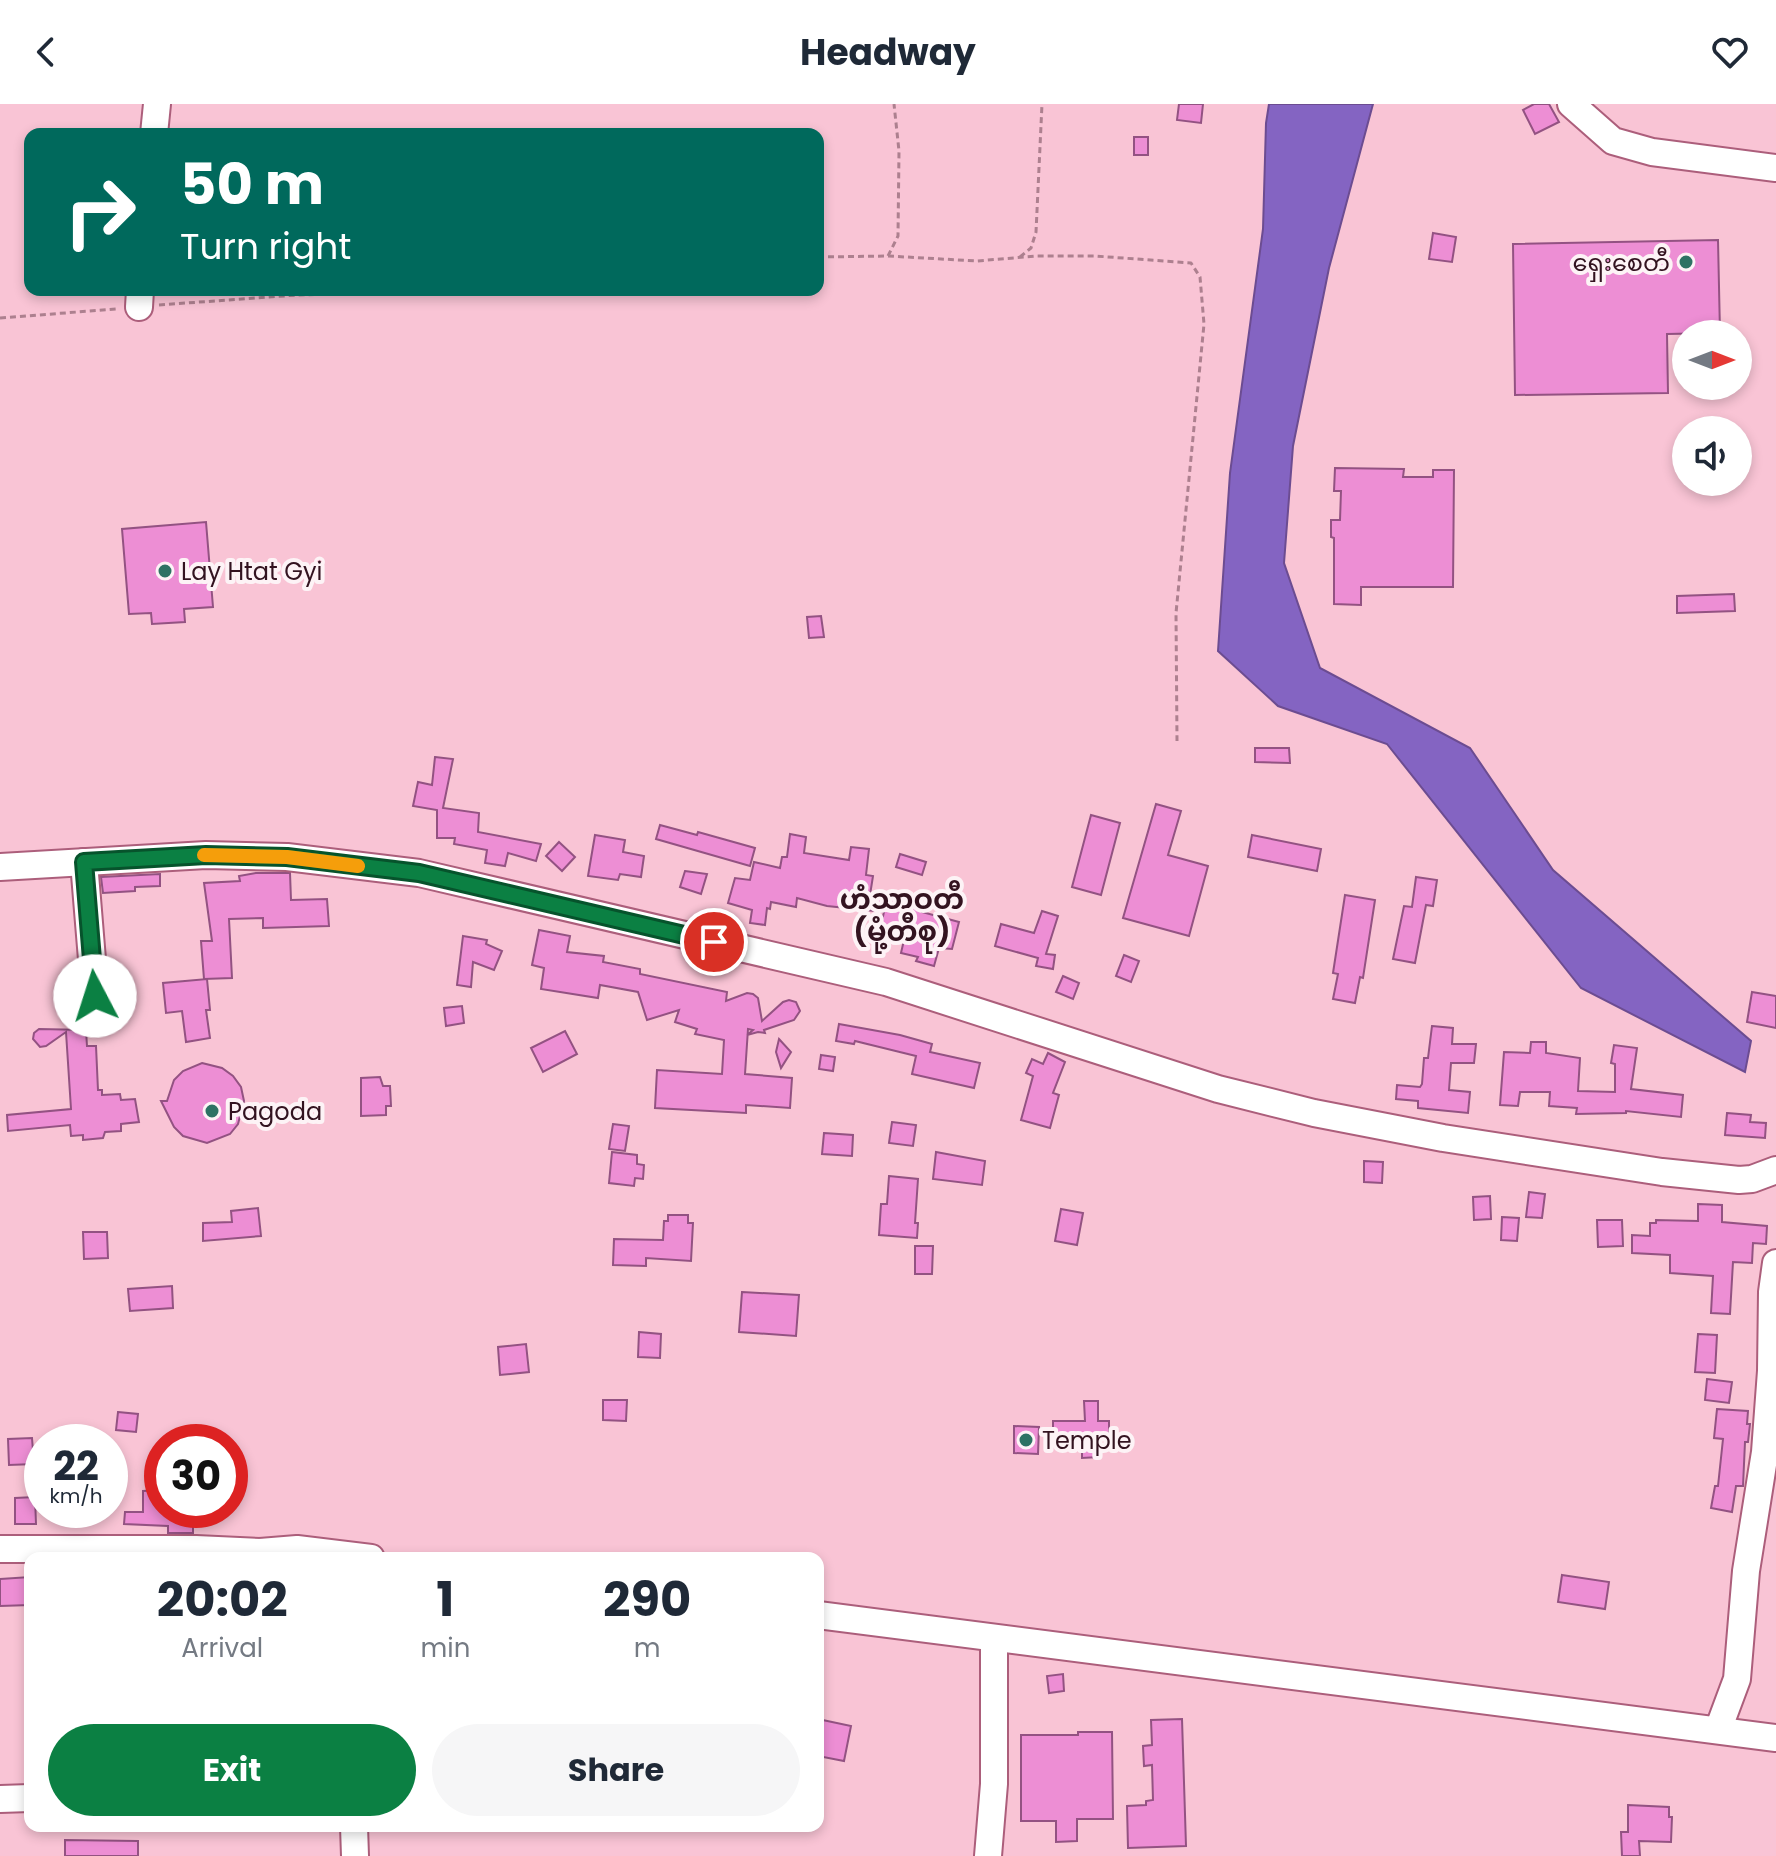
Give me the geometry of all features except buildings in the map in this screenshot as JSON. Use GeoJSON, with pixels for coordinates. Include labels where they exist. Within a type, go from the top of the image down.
{"type":"FeatureCollection","features":[{"type":"Feature","properties":{"kind":"street"},"geometry":{"type":"LineString","coordinates":[[155,128],[157,104]]}},
{"type":"Feature","properties":{"kind":"street"},"geometry":{"type":"LineString","coordinates":[[1571,104],[1613,141],[1652,152],[1776,168]]}},
{"type":"Feature","properties":{"kind":"street"},"geometry":{"type":"LineString","coordinates":[[0,867],[206,855],[287,857],[445,878],[886,982],[1218,1089],[1314,1113],[1443,1138],[1662,1172],[1739,1180],[1752,1179],[1776,1170]]}},
{"type":"Feature","properties":{"kind":"street"},"geometry":{"type":"LineString","coordinates":[[84,862],[95,996],[112,997]]}},
{"type":"Feature","properties":{"kind":"street"},"geometry":{"type":"LineString","coordinates":[[1718,1730],[1737,1679],[1746,1571],[1765,1452],[1776,1263]]}},
{"type":"Feature","properties":{"kind":"street"},"geometry":{"type":"LineString","coordinates":[[0,1549],[31,1552]]}},
{"type":"Feature","properties":{"kind":"street"},"geometry":{"type":"LineString","coordinates":[[109,1552],[196,1549],[260,1552],[297,1549],[319,1552]]}},
{"type":"Feature","properties":{"kind":"street"},"geometry":{"type":"LineString","coordinates":[[824,1616],[1776,1738]]}},
{"type":"Feature","properties":{"kind":"street"},"geometry":{"type":"LineString","coordinates":[[988,1856],[994,1784],[994,1638]]}},
{"type":"Feature","properties":{"kind":"street"},"geometry":{"type":"LineString","coordinates":[[0,1799],[24,1798]]}},
{"type":"Feature","properties":{"kind":"street"},"geometry":{"type":"LineString","coordinates":[[354,1832],[355,1856]]}},
{"type":"Feature","properties":{"kind":"path"},"geometry":{"type":"LineString","coordinates":[[888,256],[898,236],[899,151],[894,104]]}},
{"type":"Feature","properties":{"kind":"path"},"geometry":{"type":"LineString","coordinates":[[1020,257],[1031,248],[1036,232],[1042,104]]}},
{"type":"Feature","properties":{"kind":"path"},"geometry":{"type":"LineString","coordinates":[[824,257],[888,256],[977,261],[1095,256],[1191,263],[1200,277],[1204,324],[1176,613],[1177,741]]}},
{"type":"Feature","properties":{"kind":"path"},"geometry":{"type":"LineString","coordinates":[[0,318],[140,298],[245,296]]}},
{"type":"Feature","properties":{"kind":"shaded area"},"geometry":{"type":"Polygon","coordinates":[[[1269,104],[1373,104],[1329,268],[1293,446],[1284,563],[1320,668],[1470,748],[1553,870],[1751,1041],[1745,1072],[1581,988],[1387,744],[1278,706],[1218,651],[1230,473],[1263,229],[1269,104]]]}},
{"type":"Feature","properties":{"kind":"slow traffic"},"geometry":{"type":"LineString","coordinates":[[204,855],[287,857],[358,866]]}},
{"type":"Feature","properties":{"kind":"place","name":"ရှေးစေတီ"},"geometry":{"type":"Point","coordinates":[1686,262]}},
{"type":"Feature","properties":{"kind":"place","name":"Lay Htat Gyi"},"geometry":{"type":"Point","coordinates":[165,571]}},
{"type":"Feature","properties":{"kind":"place","name":"Pagoda"},"geometry":{"type":"Point","coordinates":[212,1111]}},
{"type":"Feature","properties":{"kind":"place","name":"Temple"},"geometry":{"type":"Point","coordinates":[1026,1440]}},
{"type":"Feature","properties":{"kind":"district","name":"ဟံသာဝတီ (မုံ့တီစု)"},"geometry":{"type":"Point","coordinates":[902,915]}},
{"type":"Feature","properties":{"kind":"route"},"geometry":{"type":"LineString","coordinates":[[95,996],[84,862],[206,855],[287,857],[419,873],[714,942]]}}]}
